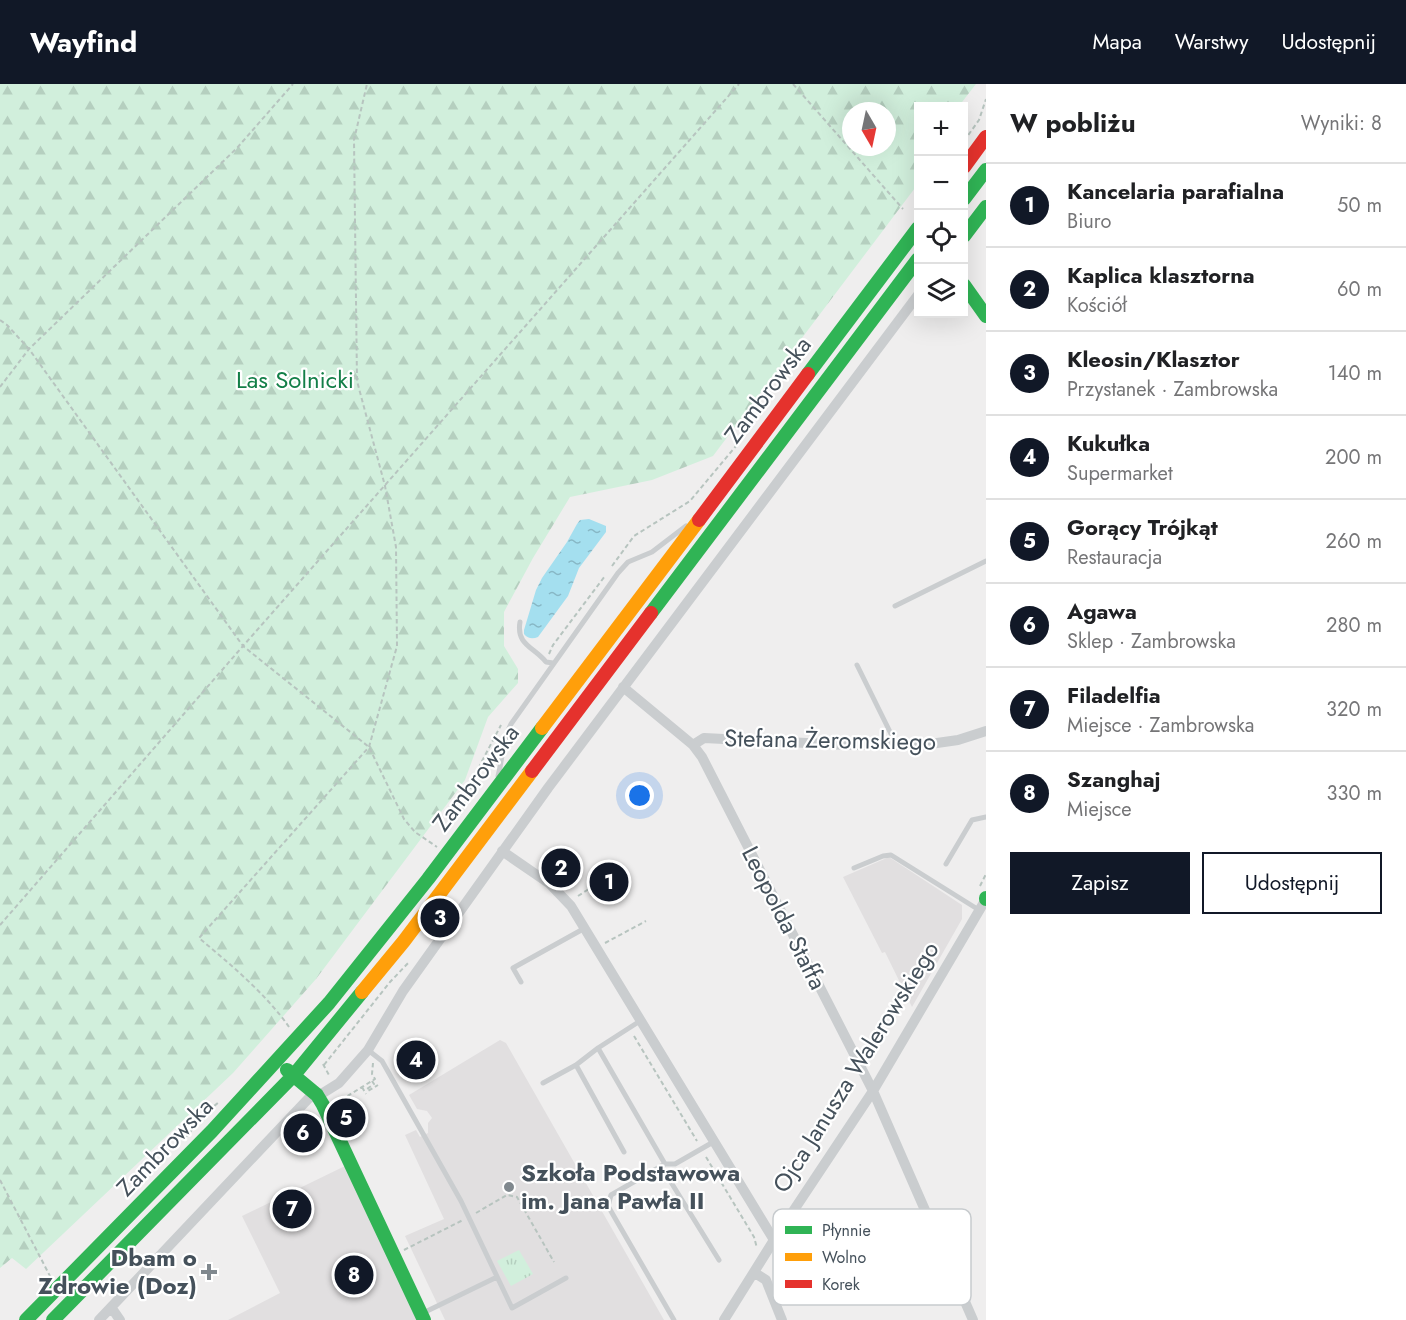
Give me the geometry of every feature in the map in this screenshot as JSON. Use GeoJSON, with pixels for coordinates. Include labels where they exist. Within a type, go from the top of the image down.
{"type":"FeatureCollection","features":[{"type":"Feature","properties":{"kind":"main road"},"geometry":{"type":"LineString","coordinates":[[968,160],[986,137]]}},
{"type":"Feature","properties":{"kind":"main road"},"geometry":{"type":"LineString","coordinates":[[968,193],[986,170]]}},
{"type":"Feature","properties":{"kind":"main road"},"geometry":{"type":"LineString","coordinates":[[968,230],[986,207]]}},
{"type":"Feature","properties":{"kind":"main road","name":"Zambrowska"},"geometry":{"type":"LineString","coordinates":[[26,1320],[204,1140],[329,1003],[442,850],[494,792],[914,233]]}},
{"type":"Feature","properties":{"kind":"main road","name":"Zambrowska"},"geometry":{"type":"LineString","coordinates":[[53,1320],[294,1075],[410,933],[914,264]]}},
{"type":"Feature","properties":{"kind":"main road"},"geometry":{"type":"LineString","coordinates":[[968,292],[986,316]]}},
{"type":"Feature","properties":{"kind":"main road"},"geometry":{"type":"LineString","coordinates":[[277,1062],[316,1095],[423,1317]]}},
{"type":"Feature","properties":{"kind":"street"},"geometry":{"type":"LineString","coordinates":[[99,1320],[309,1098],[334,1087],[346,1077],[368,1050],[403,991],[502,851],[914,300]]}},
{"type":"Feature","properties":{"kind":"street","name":"Stefana Żeromskiego"},"geometry":{"type":"LineString","coordinates":[[623,687],[693,745],[704,738],[846,746],[940,744],[986,731]]}},
{"type":"Feature","properties":{"kind":"street","name":"Leopolda Staffa"},"geometry":{"type":"LineString","coordinates":[[693,745],[702,757],[873,1091],[925,1209]]}},
{"type":"Feature","properties":{"kind":"street"},"geometry":{"type":"LineString","coordinates":[[502,851],[550,884],[571,906],[773,1238]]}},
{"type":"Feature","properties":{"kind":"street","name":"Ojca Janusza Walerowskiego"},"geometry":{"type":"LineString","coordinates":[[795,1209],[873,1091],[984,901]]}},
{"type":"Feature","properties":{"kind":"street","name":"Ojca Janusza Walerowskiego"},"geometry":{"type":"LineString","coordinates":[[724,1320],[773,1242]]}},
{"type":"Feature","properties":{"kind":"street"},"geometry":{"type":"LineString","coordinates":[[754,1274],[766,1280],[773,1298]]}},
{"type":"Feature","properties":{"kind":"street"},"geometry":{"type":"LineString","coordinates":[[776,1305],[782,1320]]}},
{"type":"Feature","properties":{"kind":"street","name":"Leopolda Staffa"},"geometry":{"type":"LineString","coordinates":[[966,1305],[973,1320]]}},
{"type":"Feature","properties":{"kind":"street"},"geometry":{"type":"LineString","coordinates":[[111,1307],[120,1320]]}},
{"type":"Feature","properties":{"kind":"lane"},"geometry":{"type":"LineString","coordinates":[[494,792],[503,758],[506,733],[618,573],[628,562],[652,552],[667,542],[706,510]]}},
{"type":"Feature","properties":{"kind":"lane"},"geometry":{"type":"LineString","coordinates":[[895,606],[986,561]]}},
{"type":"Feature","properties":{"kind":"lane"},"geometry":{"type":"LineString","coordinates":[[520,622],[519,632],[523,642],[546,662],[554,663]]}},
{"type":"Feature","properties":{"kind":"lane"},"geometry":{"type":"LineString","coordinates":[[857,665],[897,745]]}},
{"type":"Feature","properties":{"kind":"lane"},"geometry":{"type":"LineString","coordinates":[[946,864],[972,820],[986,817]]}},
{"type":"Feature","properties":{"kind":"lane"},"geometry":{"type":"LineString","coordinates":[[854,868],[891,855],[984,901]]}},
{"type":"Feature","properties":{"kind":"lane"},"geometry":{"type":"LineString","coordinates":[[521,982],[513,968],[585,928]]}},
{"type":"Feature","properties":{"kind":"lane"},"geometry":{"type":"LineString","coordinates":[[543,1083],[576,1065],[641,1020]]}},
{"type":"Feature","properties":{"kind":"lane"},"geometry":{"type":"LineString","coordinates":[[598,1048],[719,1260]]}},
{"type":"Feature","properties":{"kind":"lane"},"geometry":{"type":"LineString","coordinates":[[368,1050],[382,1061],[469,1218],[512,1308],[566,1278]]}},
{"type":"Feature","properties":{"kind":"lane"},"geometry":{"type":"LineString","coordinates":[[576,1065],[624,1152]]}},
{"type":"Feature","properties":{"kind":"lane"},"geometry":{"type":"LineString","coordinates":[[674,1320],[609,1206],[611,1195],[663,1165],[675,1164],[715,1141]]}},
{"type":"Feature","properties":{"kind":"lane"},"geometry":{"type":"LineString","coordinates":[[423,1317],[497,1277]]}},
{"type":"Feature","properties":{"kind":"path"},"geometry":{"type":"LineString","coordinates":[[0,387],[28,349],[237,148],[293,84]]}},
{"type":"Feature","properties":{"kind":"path"},"geometry":{"type":"LineString","coordinates":[[286,1034],[290,1029],[279,1013],[234,967],[199,938],[369,747],[397,646],[396,547],[385,486],[357,381],[354,140],[367,84]]}},
{"type":"Feature","properties":{"kind":"path"},"geometry":{"type":"LineString","coordinates":[[0,925],[739,84]]}},
{"type":"Feature","properties":{"kind":"path"},"geometry":{"type":"LineString","coordinates":[[793,84],[903,209]]}},
{"type":"Feature","properties":{"kind":"path"},"geometry":{"type":"LineString","coordinates":[[968,134],[979,120],[986,99]]}},
{"type":"Feature","properties":{"kind":"path"},"geometry":{"type":"LineString","coordinates":[[0,320],[28,349],[243,646],[369,747],[404,819],[415,832],[442,850]]}},
{"type":"Feature","properties":{"kind":"path"},"geometry":{"type":"LineString","coordinates":[[546,662],[553,645],[634,536],[690,501],[745,435]]}},
{"type":"Feature","properties":{"kind":"path"},"geometry":{"type":"LineString","coordinates":[[459,816],[495,734],[505,719]]}},
{"type":"Feature","properties":{"kind":"path"},"geometry":{"type":"LineString","coordinates":[[442,840],[442,850]]}},
{"type":"Feature","properties":{"kind":"path"},"geometry":{"type":"LineString","coordinates":[[575,897],[592,887]]}},
{"type":"Feature","properties":{"kind":"path"},"geometry":{"type":"LineString","coordinates":[[605,943],[646,921]]}},
{"type":"Feature","properties":{"kind":"path"},"geometry":{"type":"LineString","coordinates":[[332,1082],[324,1065],[390,982],[411,960]]}},
{"type":"Feature","properties":{"kind":"path"},"geometry":{"type":"LineString","coordinates":[[629,1027],[754,1237],[756,1248],[764,1257]]}},
{"type":"Feature","properties":{"kind":"path"},"geometry":{"type":"LineString","coordinates":[[372,1074],[379,1086],[368,1091],[367,1089],[374,1084],[374,1080]]}},
{"type":"Feature","properties":{"kind":"path"},"geometry":{"type":"LineString","coordinates":[[331,1110],[345,1098],[374,1080]]}},
{"type":"Feature","properties":{"kind":"path"},"geometry":{"type":"LineString","coordinates":[[362,1087],[366,1094]]}},
{"type":"Feature","properties":{"kind":"path"},"geometry":{"type":"LineString","coordinates":[[345,1098],[348,1104]]}},
{"type":"Feature","properties":{"kind":"path"},"geometry":{"type":"LineString","coordinates":[[182,1142],[208,1111],[222,1100]]}},
{"type":"Feature","properties":{"kind":"path"},"geometry":{"type":"LineString","coordinates":[[338,1103],[342,1111]]}},
{"type":"Feature","properties":{"kind":"path"},"geometry":{"type":"LineString","coordinates":[[0,1180],[51,1278],[58,1271]]}},
{"type":"Feature","properties":{"kind":"path"},"geometry":{"type":"LineString","coordinates":[[401,1252],[469,1218],[507,1195],[517,1197],[554,1262]]}},
{"type":"Feature","properties":{"kind":"shaded area"},"geometry":{"type":"Polygon","coordinates":[[[889,857],[962,905],[962,919],[912,1007],[885,952],[882,953],[843,877],[889,857]]]}},
{"type":"Feature","properties":{"kind":"shaded area","name":"Szkoła Podstawowa im. Jana Pawła II"},"geometry":{"type":"Polygon","coordinates":[[[500,1040],[506,1043],[664,1320],[445,1320],[405,1236],[444,1219],[405,1135],[416,1130],[420,1137],[428,1133],[428,1123],[432,1118],[427,1111],[417,1109],[409,1095],[500,1040]]]}},
{"type":"Feature","properties":{"kind":"shaded area"},"geometry":{"type":"Polygon","coordinates":[[[345,1166],[417,1320],[228,1320],[280,1293],[242,1216],[345,1166]]]}},
{"type":"Feature","properties":{"kind":"green space","name":"Las Solnicki"},"geometry":{"type":"Polygon","coordinates":[[[0,84],[976,84],[962,102],[914,102],[914,189],[713,456],[652,480],[570,497],[504,612],[504,646],[518,669],[518,683],[488,717],[465,780],[316,979],[233,1073],[26,1269],[12,1258],[0,1268],[0,84]]]}},
{"type":"Feature","properties":{"kind":"green space"},"geometry":{"type":"Polygon","coordinates":[[[519,1250],[533,1274],[511,1286],[497,1261],[519,1250]]]}},
{"type":"Feature","properties":{"kind":"water"},"geometry":{"type":"Polygon","coordinates":[[[589,519],[606,526],[606,532],[579,568],[568,596],[538,637],[527,637],[524,630],[542,578],[580,520],[589,519]]]}},
{"type":"Feature","properties":{"kind":"traffic: fast"},"geometry":{"type":"LineString","coordinates":[[968,194],[986,170]]}},
{"type":"Feature","properties":{"kind":"traffic: fast"},"geometry":{"type":"LineString","coordinates":[[968,231],[986,207]]}},
{"type":"Feature","properties":{"kind":"traffic: fast"},"geometry":{"type":"LineString","coordinates":[[808,374],[914,233]]}},
{"type":"Feature","properties":{"kind":"traffic: fast"},"geometry":{"type":"LineString","coordinates":[[651,613],[914,264]]}},
{"type":"Feature","properties":{"kind":"traffic: fast"},"geometry":{"type":"LineString","coordinates":[[968,291],[986,316]]}},
{"type":"Feature","properties":{"kind":"traffic: fast"},"geometry":{"type":"LineString","coordinates":[[26,1320],[212,1131],[329,1003],[428,879],[542,728]]}},
{"type":"Feature","properties":{"kind":"traffic: fast"},"geometry":{"type":"LineString","coordinates":[[53,1320],[294,1075],[362,992]]}},
{"type":"Feature","properties":{"kind":"traffic: fast"},"geometry":{"type":"LineString","coordinates":[[287,1070],[317,1095],[323,1105],[424,1320]]}},
{"type":"Feature","properties":{"kind":"traffic: slow"},"geometry":{"type":"LineString","coordinates":[[542,728],[699,520]]}},
{"type":"Feature","properties":{"kind":"traffic: slow"},"geometry":{"type":"LineString","coordinates":[[362,992],[404,941],[532,771]]}},
{"type":"Feature","properties":{"kind":"traffic: jam"},"geometry":{"type":"LineString","coordinates":[[968,162],[986,137]]}},
{"type":"Feature","properties":{"kind":"traffic: jam"},"geometry":{"type":"LineString","coordinates":[[699,520],[808,374]]}},
{"type":"Feature","properties":{"kind":"traffic: jam"},"geometry":{"type":"LineString","coordinates":[[532,771],[651,613]]}},
{"type":"Feature","properties":{"kind":"place","name":"Kaplica klasztorna"},"geometry":{"type":"Point","coordinates":[561,868]}},
{"type":"Feature","properties":{"kind":"place","name":"Kancelaria parafialna"},"geometry":{"type":"Point","coordinates":[609,882]}},
{"type":"Feature","properties":{"kind":"place","name":"Kleosin/Klasztor"},"geometry":{"type":"Point","coordinates":[440,918]}},
{"type":"Feature","properties":{"kind":"place","name":"Kukułka"},"geometry":{"type":"Point","coordinates":[416,1060]}},
{"type":"Feature","properties":{"kind":"place","name":"Gorący Trójkąt"},"geometry":{"type":"Point","coordinates":[346,1118]}},
{"type":"Feature","properties":{"kind":"place","name":"Agawa"},"geometry":{"type":"Point","coordinates":[303,1133]}},
{"type":"Feature","properties":{"kind":"place","name":"Szkoła Podstawowa im. Jana Pawła II"},"geometry":{"type":"Point","coordinates":[509,1187]}},
{"type":"Feature","properties":{"kind":"place","name":"Filadelfia"},"geometry":{"type":"Point","coordinates":[292,1209]}},
{"type":"Feature","properties":{"kind":"place","name":"Dbam o Zdrowie (Doz)"},"geometry":{"type":"Point","coordinates":[209,1272]}},
{"type":"Feature","properties":{"kind":"place","name":"Szanghaj"},"geometry":{"type":"Point","coordinates":[354,1275]}}]}
